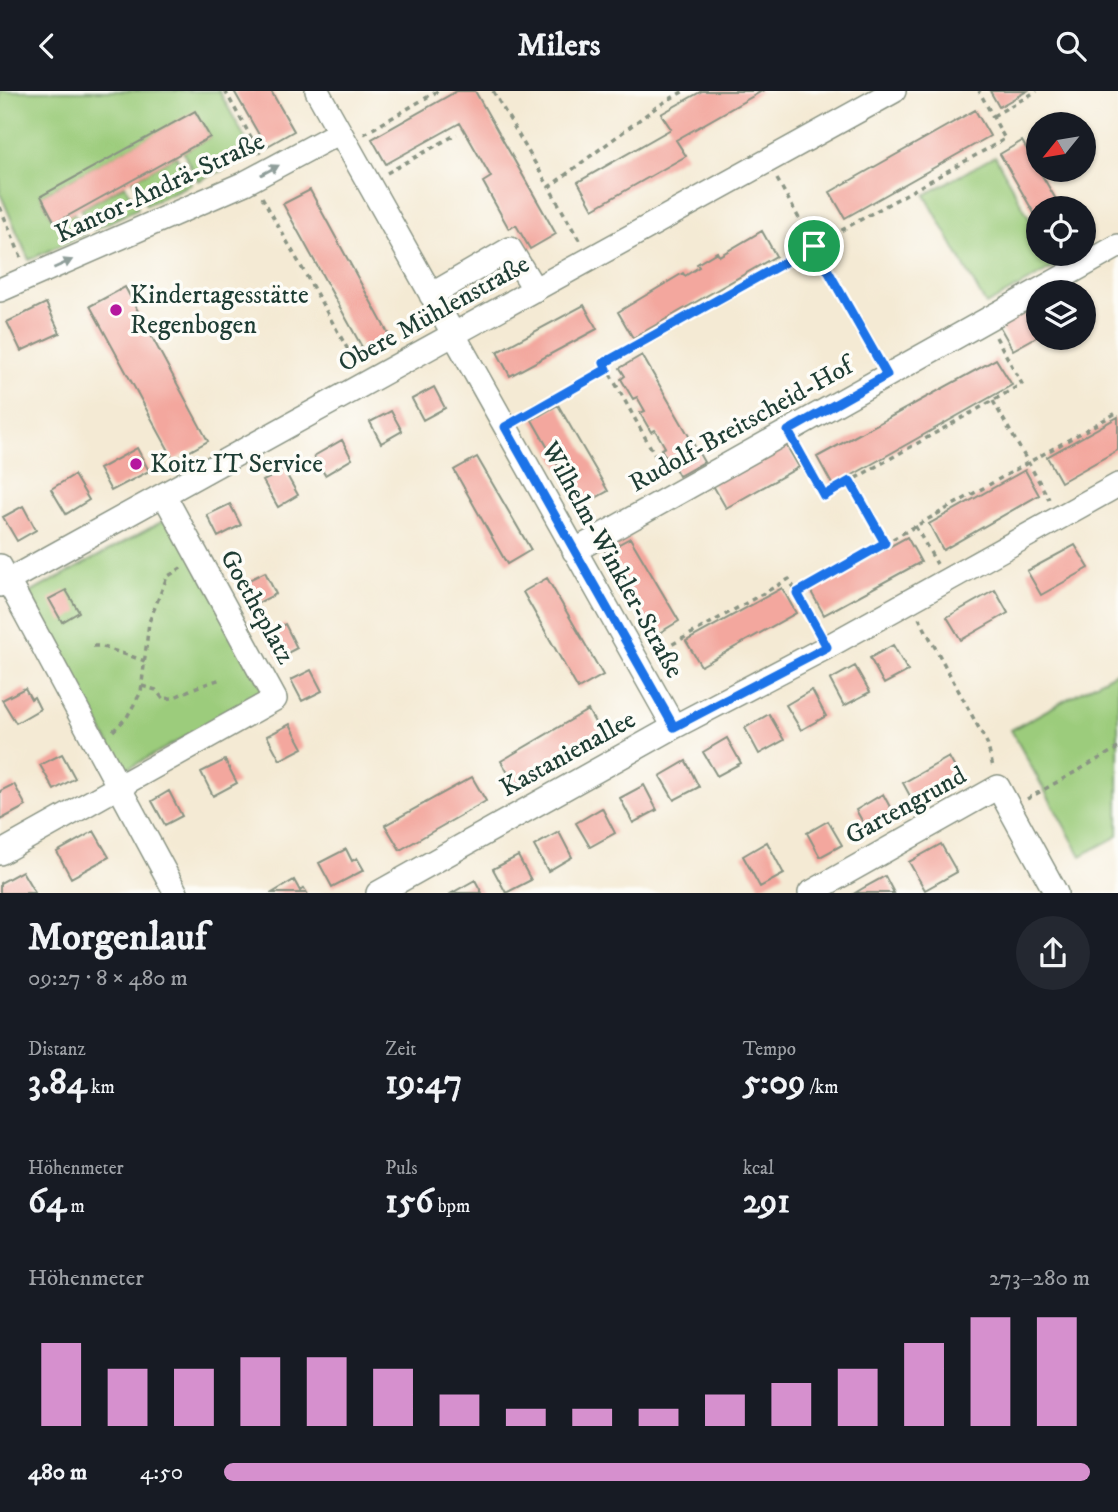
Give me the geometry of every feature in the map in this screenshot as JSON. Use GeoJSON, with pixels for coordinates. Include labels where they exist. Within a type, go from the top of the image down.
{"type":"FeatureCollection","features":[{"type":"Feature","properties":{"kind":"street","name":"Wilhelm-Winkler-Straße"},"geometry":{"type":"LineString","coordinates":[[317,91],[674,727]]}},
{"type":"Feature","properties":{"kind":"street","name":"Obere Mühlenstraße"},"geometry":{"type":"LineString","coordinates":[[3,577],[164,495],[894,91]]}},
{"type":"Feature","properties":{"kind":"street","name":"Kantor-Andrä-Straße"},"geometry":{"type":"LineString","coordinates":[[0,290],[344,138]]}},
{"type":"Feature","properties":{"kind":"street","name":"Rudolf-Breitscheid-Hof"},"geometry":{"type":"LineString","coordinates":[[574,551],[1118,246]]}},
{"type":"Feature","properties":{"kind":"street"},"geometry":{"type":"LineString","coordinates":[[431,295],[510,249],[535,291]]}},
{"type":"Feature","properties":{"kind":"street","name":"Kastanienallee"},"geometry":{"type":"LineString","coordinates":[[378,893],[674,727],[827,647],[1118,485]]}},
{"type":"Feature","properties":{"kind":"street","name":"Goetheplatz"},"geometry":{"type":"LineString","coordinates":[[119,785],[275,699],[164,495]]}},
{"type":"Feature","properties":{"kind":"street"},"geometry":{"type":"LineString","coordinates":[[3,577],[95,740],[176,893]]}},
{"type":"Feature","properties":{"kind":"street"},"geometry":{"type":"LineString","coordinates":[[0,853],[119,785]]}},
{"type":"Feature","properties":{"kind":"street","name":"Gartengrund"},"geometry":{"type":"LineString","coordinates":[[810,893],[998,786],[1056,893]]}},
{"type":"Feature","properties":{"kind":"path"},"geometry":{"type":"LineString","coordinates":[[225,91],[261,175],[367,384]]}},
{"type":"Feature","properties":{"kind":"path"},"geometry":{"type":"LineString","coordinates":[[344,138],[438,91]]}},
{"type":"Feature","properties":{"kind":"path"},"geometry":{"type":"LineString","coordinates":[[493,91],[591,260]]}},
{"type":"Feature","properties":{"kind":"path"},"geometry":{"type":"LineString","coordinates":[[549,187],[658,106],[684,91]]}},
{"type":"Feature","properties":{"kind":"path"},"geometry":{"type":"LineString","coordinates":[[676,493],[604,363],[1005,139],[979,91]]}},
{"type":"Feature","properties":{"kind":"path"},"geometry":{"type":"LineString","coordinates":[[993,116],[1037,91]]}},
{"type":"Feature","properties":{"kind":"path"},"geometry":{"type":"LineString","coordinates":[[369,183],[457,134]]}},
{"type":"Feature","properties":{"kind":"path"},"geometry":{"type":"LineString","coordinates":[[767,162],[887,375]]}},
{"type":"Feature","properties":{"kind":"path"},"geometry":{"type":"LineString","coordinates":[[0,207],[30,278]]}},
{"type":"Feature","properties":{"kind":"path"},"geometry":{"type":"LineString","coordinates":[[788,431],[824,496],[1023,384],[986,320]]}},
{"type":"Feature","properties":{"kind":"path"},"geometry":{"type":"LineString","coordinates":[[505,427],[607,369]]}},
{"type":"Feature","properties":{"kind":"path"},"geometry":{"type":"LineString","coordinates":[[993,401],[1059,517]]}},
{"type":"Feature","properties":{"kind":"path"},"geometry":{"type":"LineString","coordinates":[[797,593],[1118,412]]}},
{"type":"Feature","properties":{"kind":"path"},"geometry":{"type":"LineString","coordinates":[[850,481],[885,543]]}},
{"type":"Feature","properties":{"kind":"path"},"geometry":{"type":"LineString","coordinates":[[915,526],[946,581]]}},
{"type":"Feature","properties":{"kind":"path"},"geometry":{"type":"LineString","coordinates":[[95,740],[116,730],[128,717],[141,692],[149,622],[167,577],[199,558]]}},
{"type":"Feature","properties":{"kind":"path"},"geometry":{"type":"LineString","coordinates":[[638,663],[789,579],[827,647]]}},
{"type":"Feature","properties":{"kind":"path"},"geometry":{"type":"LineString","coordinates":[[910,601],[987,743],[998,786]]}},
{"type":"Feature","properties":{"kind":"path"},"geometry":{"type":"LineString","coordinates":[[93,646],[145,661]]}},
{"type":"Feature","properties":{"kind":"path"},"geometry":{"type":"LineString","coordinates":[[142,686],[156,690],[163,699],[173,698],[221,679]]}},
{"type":"Feature","properties":{"kind":"path"},"geometry":{"type":"LineString","coordinates":[[1010,809],[1118,748]]}},
{"type":"Feature","properties":{"kind":"green space"},"geometry":{"type":"Polygon","coordinates":[[[0,91],[219,91],[255,156],[198,181],[183,152],[210,137],[195,112],[41,196],[55,223],[74,213],[85,234],[29,260],[0,193],[0,91]]]}},
{"type":"Feature","properties":{"kind":"green space"},"geometry":{"type":"Polygon","coordinates":[[[176,156],[191,184],[146,205],[133,180],[176,156]]]}},
{"type":"Feature","properties":{"kind":"green space"},"geometry":{"type":"Polygon","coordinates":[[[995,156],[1026,212],[1026,266],[1056,266],[1026,280],[1026,283],[986,305],[925,195],[995,156]]]}},
{"type":"Feature","properties":{"kind":"green space"},"geometry":{"type":"Polygon","coordinates":[[[125,185],[138,208],[94,230],[81,209],[125,185]]]}},
{"type":"Feature","properties":{"kind":"green space"},"geometry":{"type":"Polygon","coordinates":[[[172,516],[265,693],[124,771],[28,594],[172,516]]]}},
{"type":"Feature","properties":{"kind":"green space"},"geometry":{"type":"Polygon","coordinates":[[[1118,671],[1118,836],[1081,856],[1011,730],[1118,671]]]}},
{"type":"Feature","properties":{"kind":"building"},"geometry":{"type":"Polygon","coordinates":[[[234,91],[271,91],[294,131],[266,147],[234,91]]]}},
{"type":"Feature","properties":{"kind":"building"},"geometry":{"type":"Polygon","coordinates":[[[457,91],[475,91],[556,234],[530,249],[516,225],[509,229],[483,182],[491,177],[460,123],[386,164],[372,139],[457,91]]]}},
{"type":"Feature","properties":{"kind":"building"},"geometry":{"type":"Polygon","coordinates":[[[702,91],[762,91],[676,140],[686,156],[593,209],[578,182],[671,129],[661,114],[702,91]]]}},
{"type":"Feature","properties":{"kind":"building"},"geometry":{"type":"Polygon","coordinates":[[[990,91],[1027,91],[999,107],[990,91]]]}},
{"type":"Feature","properties":{"kind":"building"},"geometry":{"type":"Polygon","coordinates":[[[975,110],[990,136],[845,218],[830,192],[975,110]]]}},
{"type":"Feature","properties":{"kind":"building"},"geometry":{"type":"Polygon","coordinates":[[[195,111],[210,137],[55,223],[41,196],[195,111]]]}},
{"type":"Feature","properties":{"kind":"building"},"geometry":{"type":"Polygon","coordinates":[[[1022,141],[1026,148],[1026,182],[1046,182],[1054,196],[1026,196],[1026,199],[1000,154],[1022,141]]]}},
{"type":"Feature","properties":{"kind":"building"},"geometry":{"type":"Polygon","coordinates":[[[310,190],[389,335],[363,349],[283,204],[310,190]]]}},
{"type":"Feature","properties":{"kind":"building"},"geometry":{"type":"Polygon","coordinates":[[[762,231],[776,256],[633,338],[618,312],[683,273],[685,276],[699,267],[697,264],[717,252],[719,256],[762,231]]]}},
{"type":"Feature","properties":{"kind":"building"},"geometry":{"type":"Polygon","coordinates":[[[125,287],[208,441],[174,460],[90,306],[125,287]]]}},
{"type":"Feature","properties":{"kind":"building"},"geometry":{"type":"Polygon","coordinates":[[[46,303],[60,333],[21,351],[7,322],[46,303]]]}},
{"type":"Feature","properties":{"kind":"building"},"geometry":{"type":"Polygon","coordinates":[[[584,305],[597,329],[510,376],[497,352],[584,305]]]}},
{"type":"Feature","properties":{"kind":"building"},"geometry":{"type":"Polygon","coordinates":[[[1026,306],[1026,343],[1013,350],[997,322],[1026,306]]]}},
{"type":"Feature","properties":{"kind":"building"},"geometry":{"type":"Polygon","coordinates":[[[642,355],[704,462],[679,476],[661,449],[665,447],[655,430],[651,432],[640,413],[645,411],[637,397],[633,399],[621,379],[625,376],[620,368],[642,355]]]}},
{"type":"Feature","properties":{"kind":"building"},"geometry":{"type":"Polygon","coordinates":[[[996,359],[1012,385],[833,486],[817,457],[996,359]]]}},
{"type":"Feature","properties":{"kind":"building"},"geometry":{"type":"Polygon","coordinates":[[[434,387],[445,408],[423,420],[412,399],[434,387]]]}},
{"type":"Feature","properties":{"kind":"building"},"geometry":{"type":"Polygon","coordinates":[[[558,405],[608,491],[581,506],[532,420],[558,405]]]}},
{"type":"Feature","properties":{"kind":"building"},"geometry":{"type":"Polygon","coordinates":[[[391,411],[402,431],[381,443],[370,422],[391,411]]]}},
{"type":"Feature","properties":{"kind":"building"},"geometry":{"type":"Polygon","coordinates":[[[1118,417],[1118,450],[1061,482],[1047,457],[1118,417]]]}},
{"type":"Feature","properties":{"kind":"building"},"geometry":{"type":"Polygon","coordinates":[[[342,440],[352,459],[325,475],[314,456],[342,440]]]}},
{"type":"Feature","properties":{"kind":"building"},"geometry":{"type":"Polygon","coordinates":[[[784,441],[799,467],[726,508],[711,482],[784,441]]]}},
{"type":"Feature","properties":{"kind":"building"},"geometry":{"type":"Polygon","coordinates":[[[137,448],[149,471],[111,491],[99,469],[137,448]]]}},
{"type":"Feature","properties":{"kind":"building"},"geometry":{"type":"Polygon","coordinates":[[[477,457],[531,550],[507,564],[454,470],[477,457]]]}},
{"type":"Feature","properties":{"kind":"building"},"geometry":{"type":"Polygon","coordinates":[[[284,470],[298,495],[278,507],[263,481],[284,470]]]}},
{"type":"Feature","properties":{"kind":"building"},"geometry":{"type":"Polygon","coordinates":[[[1025,470],[1039,495],[943,550],[929,524],[1025,470]]]}},
{"type":"Feature","properties":{"kind":"building"},"geometry":{"type":"Polygon","coordinates":[[[74,475],[89,500],[66,514],[51,489],[74,475]]]}},
{"type":"Feature","properties":{"kind":"building"},"geometry":{"type":"Polygon","coordinates":[[[230,504],[241,525],[218,537],[207,515],[230,504]]]}},
{"type":"Feature","properties":{"kind":"building"},"geometry":{"type":"Polygon","coordinates":[[[23,506],[36,530],[17,541],[3,517],[23,506]]]}},
{"type":"Feature","properties":{"kind":"building"},"geometry":{"type":"Polygon","coordinates":[[[907,537],[921,562],[824,615],[810,590],[907,537]]]}},
{"type":"Feature","properties":{"kind":"building"},"geometry":{"type":"Polygon","coordinates":[[[630,538],[679,621],[654,636],[605,552],[630,538]]]}},
{"type":"Feature","properties":{"kind":"building"},"geometry":{"type":"Polygon","coordinates":[[[1075,545],[1089,568],[1041,595],[1027,571],[1075,545]]]}},
{"type":"Feature","properties":{"kind":"building"},"geometry":{"type":"Polygon","coordinates":[[[265,572],[276,594],[252,606],[241,584],[265,572]]]}},
{"type":"Feature","properties":{"kind":"building"},"geometry":{"type":"Polygon","coordinates":[[[547,578],[603,675],[578,689],[523,592],[547,578]]]}},
{"type":"Feature","properties":{"kind":"building"},"geometry":{"type":"Polygon","coordinates":[[[782,588],[796,613],[701,666],[686,641],[782,588]]]}},
{"type":"Feature","properties":{"kind":"building"},"geometry":{"type":"Polygon","coordinates":[[[66,590],[79,612],[62,622],[49,599],[66,590]]]}},
{"type":"Feature","properties":{"kind":"building"},"geometry":{"type":"Polygon","coordinates":[[[995,590],[1008,613],[961,640],[947,617],[995,590]]]}},
{"type":"Feature","properties":{"kind":"building"},"geometry":{"type":"Polygon","coordinates":[[[285,624],[297,648],[278,658],[266,634],[285,624]]]}},
{"type":"Feature","properties":{"kind":"building"},"geometry":{"type":"Polygon","coordinates":[[[893,645],[908,671],[884,684],[870,658],[893,645]]]}},
{"type":"Feature","properties":{"kind":"building"},"geometry":{"type":"Polygon","coordinates":[[[855,666],[870,692],[844,706],[830,680],[855,666]]]}},
{"type":"Feature","properties":{"kind":"building"},"geometry":{"type":"Polygon","coordinates":[[[311,670],[322,691],[302,701],[291,680],[311,670]]]}},
{"type":"Feature","properties":{"kind":"building"},"geometry":{"type":"Polygon","coordinates":[[[25,688],[40,709],[16,723],[2,700],[25,688]]]}},
{"type":"Feature","properties":{"kind":"building"},"geometry":{"type":"Polygon","coordinates":[[[812,690],[826,716],[801,730],[786,705],[812,690]]]}},
{"type":"Feature","properties":{"kind":"building"},"geometry":{"type":"Polygon","coordinates":[[[588,710],[602,735],[515,785],[501,761],[588,710]]]}},
{"type":"Feature","properties":{"kind":"building"},"geometry":{"type":"Polygon","coordinates":[[[769,714],[784,740],[759,754],[745,728],[769,714]]]}},
{"type":"Feature","properties":{"kind":"building"},"geometry":{"type":"Polygon","coordinates":[[[290,724],[303,748],[280,760],[267,736],[290,724]]]}},
{"type":"Feature","properties":{"kind":"building"},"geometry":{"type":"Polygon","coordinates":[[[727,738],[741,763],[717,776],[703,752],[727,738]]]}},
{"type":"Feature","properties":{"kind":"building"},"geometry":{"type":"Polygon","coordinates":[[[62,754],[75,778],[54,790],[40,765],[62,754]]]}},
{"type":"Feature","properties":{"kind":"building"},"geometry":{"type":"Polygon","coordinates":[[[949,757],[962,781],[916,807],[903,783],[949,757]]]}},
{"type":"Feature","properties":{"kind":"building"},"geometry":{"type":"Polygon","coordinates":[[[225,760],[237,783],[213,796],[201,772],[225,760]]]}},
{"type":"Feature","properties":{"kind":"building"},"geometry":{"type":"Polygon","coordinates":[[[686,761],[699,787],[674,800],[660,776],[686,761]]]}},
{"type":"Feature","properties":{"kind":"building"},"geometry":{"type":"Polygon","coordinates":[[[472,777],[486,801],[400,850],[385,825],[472,777]]]}},
{"type":"Feature","properties":{"kind":"building"},"geometry":{"type":"Polygon","coordinates":[[[14,784],[26,806],[0,820],[0,791],[14,784]]]}},
{"type":"Feature","properties":{"kind":"building"},"geometry":{"type":"Polygon","coordinates":[[[644,785],[657,810],[633,823],[620,798],[644,785]]]}},
{"type":"Feature","properties":{"kind":"building"},"geometry":{"type":"Polygon","coordinates":[[[169,791],[182,816],[165,825],[152,801],[169,791]]]}},
{"type":"Feature","properties":{"kind":"building"},"geometry":{"type":"Polygon","coordinates":[[[883,794],[896,818],[869,833],[856,810],[883,794]]]}},
{"type":"Feature","properties":{"kind":"building"},"geometry":{"type":"Polygon","coordinates":[[[602,808],[615,833],[590,847],[576,823],[602,808]]]}},
{"type":"Feature","properties":{"kind":"building"},"geometry":{"type":"Polygon","coordinates":[[[828,821],[842,845],[820,857],[807,833],[828,821]]]}},
{"type":"Feature","properties":{"kind":"building"},"geometry":{"type":"Polygon","coordinates":[[[94,831],[109,857],[71,878],[57,852],[94,831]]]}},
{"type":"Feature","properties":{"kind":"building"},"geometry":{"type":"Polygon","coordinates":[[[559,832],[572,857],[548,871],[534,846],[559,832]]]}},
{"type":"Feature","properties":{"kind":"building"},"geometry":{"type":"Polygon","coordinates":[[[767,842],[784,874],[760,887],[743,856],[767,842]]]}},
{"type":"Feature","properties":{"kind":"building"},"geometry":{"type":"Polygon","coordinates":[[[941,844],[957,872],[925,890],[909,862],[941,844]]]}},
{"type":"Feature","properties":{"kind":"building"},"geometry":{"type":"Polygon","coordinates":[[[346,849],[352,861],[357,858],[364,870],[332,887],[319,863],[346,849]]]}},
{"type":"Feature","properties":{"kind":"building"},"geometry":{"type":"Polygon","coordinates":[[[518,856],[531,880],[506,893],[493,869],[518,856]]]}},
{"type":"Feature","properties":{"kind":"building"},"geometry":{"type":"Polygon","coordinates":[[[22,871],[35,893],[0,893],[0,883],[22,871]]]}},
{"type":"Feature","properties":{"kind":"building"},"geometry":{"type":"Polygon","coordinates":[[[885,876],[894,893],[855,893],[865,887],[885,876]]]}},
{"type":"Feature","properties":{"kind":"building"},"geometry":{"type":"Polygon","coordinates":[[[294,880],[300,891],[304,888],[307,893],[272,893],[294,880]]]}},
{"type":"Feature","properties":{"kind":"building"},"geometry":{"type":"Polygon","coordinates":[[[475,880],[482,893],[452,893],[475,880]]]}},
{"type":"Feature","properties":{"kind":"place","name":"Kindertagesstätte Regenbogen"},"geometry":{"type":"Point","coordinates":[116,310]}},
{"type":"Feature","properties":{"kind":"place","name":"Koitz IT Service"},"geometry":{"type":"Point","coordinates":[136,464]}},
{"type":"Feature","properties":{"kind":"route"},"geometry":{"type":"LineString","coordinates":[[814,246],[887,375],[788,431],[824,496],[850,481],[885,543],[797,593],[827,647],[674,727],[505,427],[607,369],[604,363],[814,246]]}}]}
